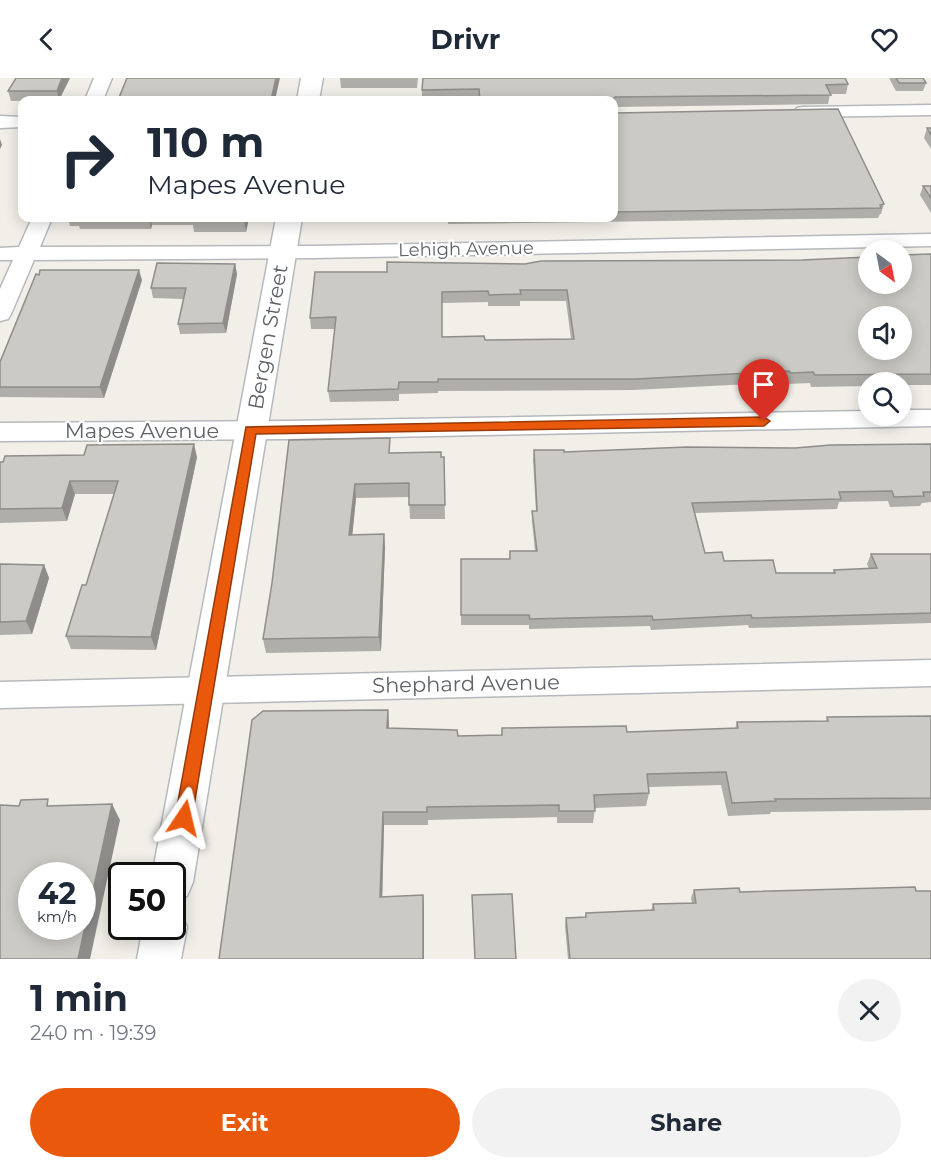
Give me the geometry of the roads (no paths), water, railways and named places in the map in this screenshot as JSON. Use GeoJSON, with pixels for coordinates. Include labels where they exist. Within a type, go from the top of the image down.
{"type":"FeatureCollection","features":[{"type":"Feature","properties":{"kind":"main road"},"geometry":{"type":"LineString","coordinates":[[309,96],[312,78]]}},
{"type":"Feature","properties":{"kind":"main road","name":"Bergen Street"},"geometry":{"type":"LineString","coordinates":[[176,862],[288,222]]}},
{"type":"Feature","properties":{"kind":"main road"},"geometry":{"type":"LineString","coordinates":[[159,959],[163,940]]}},
{"type":"Feature","properties":{"kind":"street"},"geometry":{"type":"LineString","coordinates":[[96,96],[103,78]]}},
{"type":"Feature","properties":{"kind":"street"},"geometry":{"type":"LineString","coordinates":[[790,112],[931,110]]}},
{"type":"Feature","properties":{"kind":"street"},"geometry":{"type":"LineString","coordinates":[[0,122],[18,122]]}},
{"type":"Feature","properties":{"kind":"street"},"geometry":{"type":"LineString","coordinates":[[0,314],[40,222]]}},
{"type":"Feature","properties":{"kind":"street","name":"Lehigh Avenue"},"geometry":{"type":"LineString","coordinates":[[0,254],[283,253],[931,240]]}},
{"type":"Feature","properties":{"kind":"street","name":"Mapes Avenue"},"geometry":{"type":"LineString","coordinates":[[0,432],[931,418]]}},
{"type":"Feature","properties":{"kind":"street","name":"Shephard Avenue"},"geometry":{"type":"LineString","coordinates":[[0,695],[931,674]]}}]}
